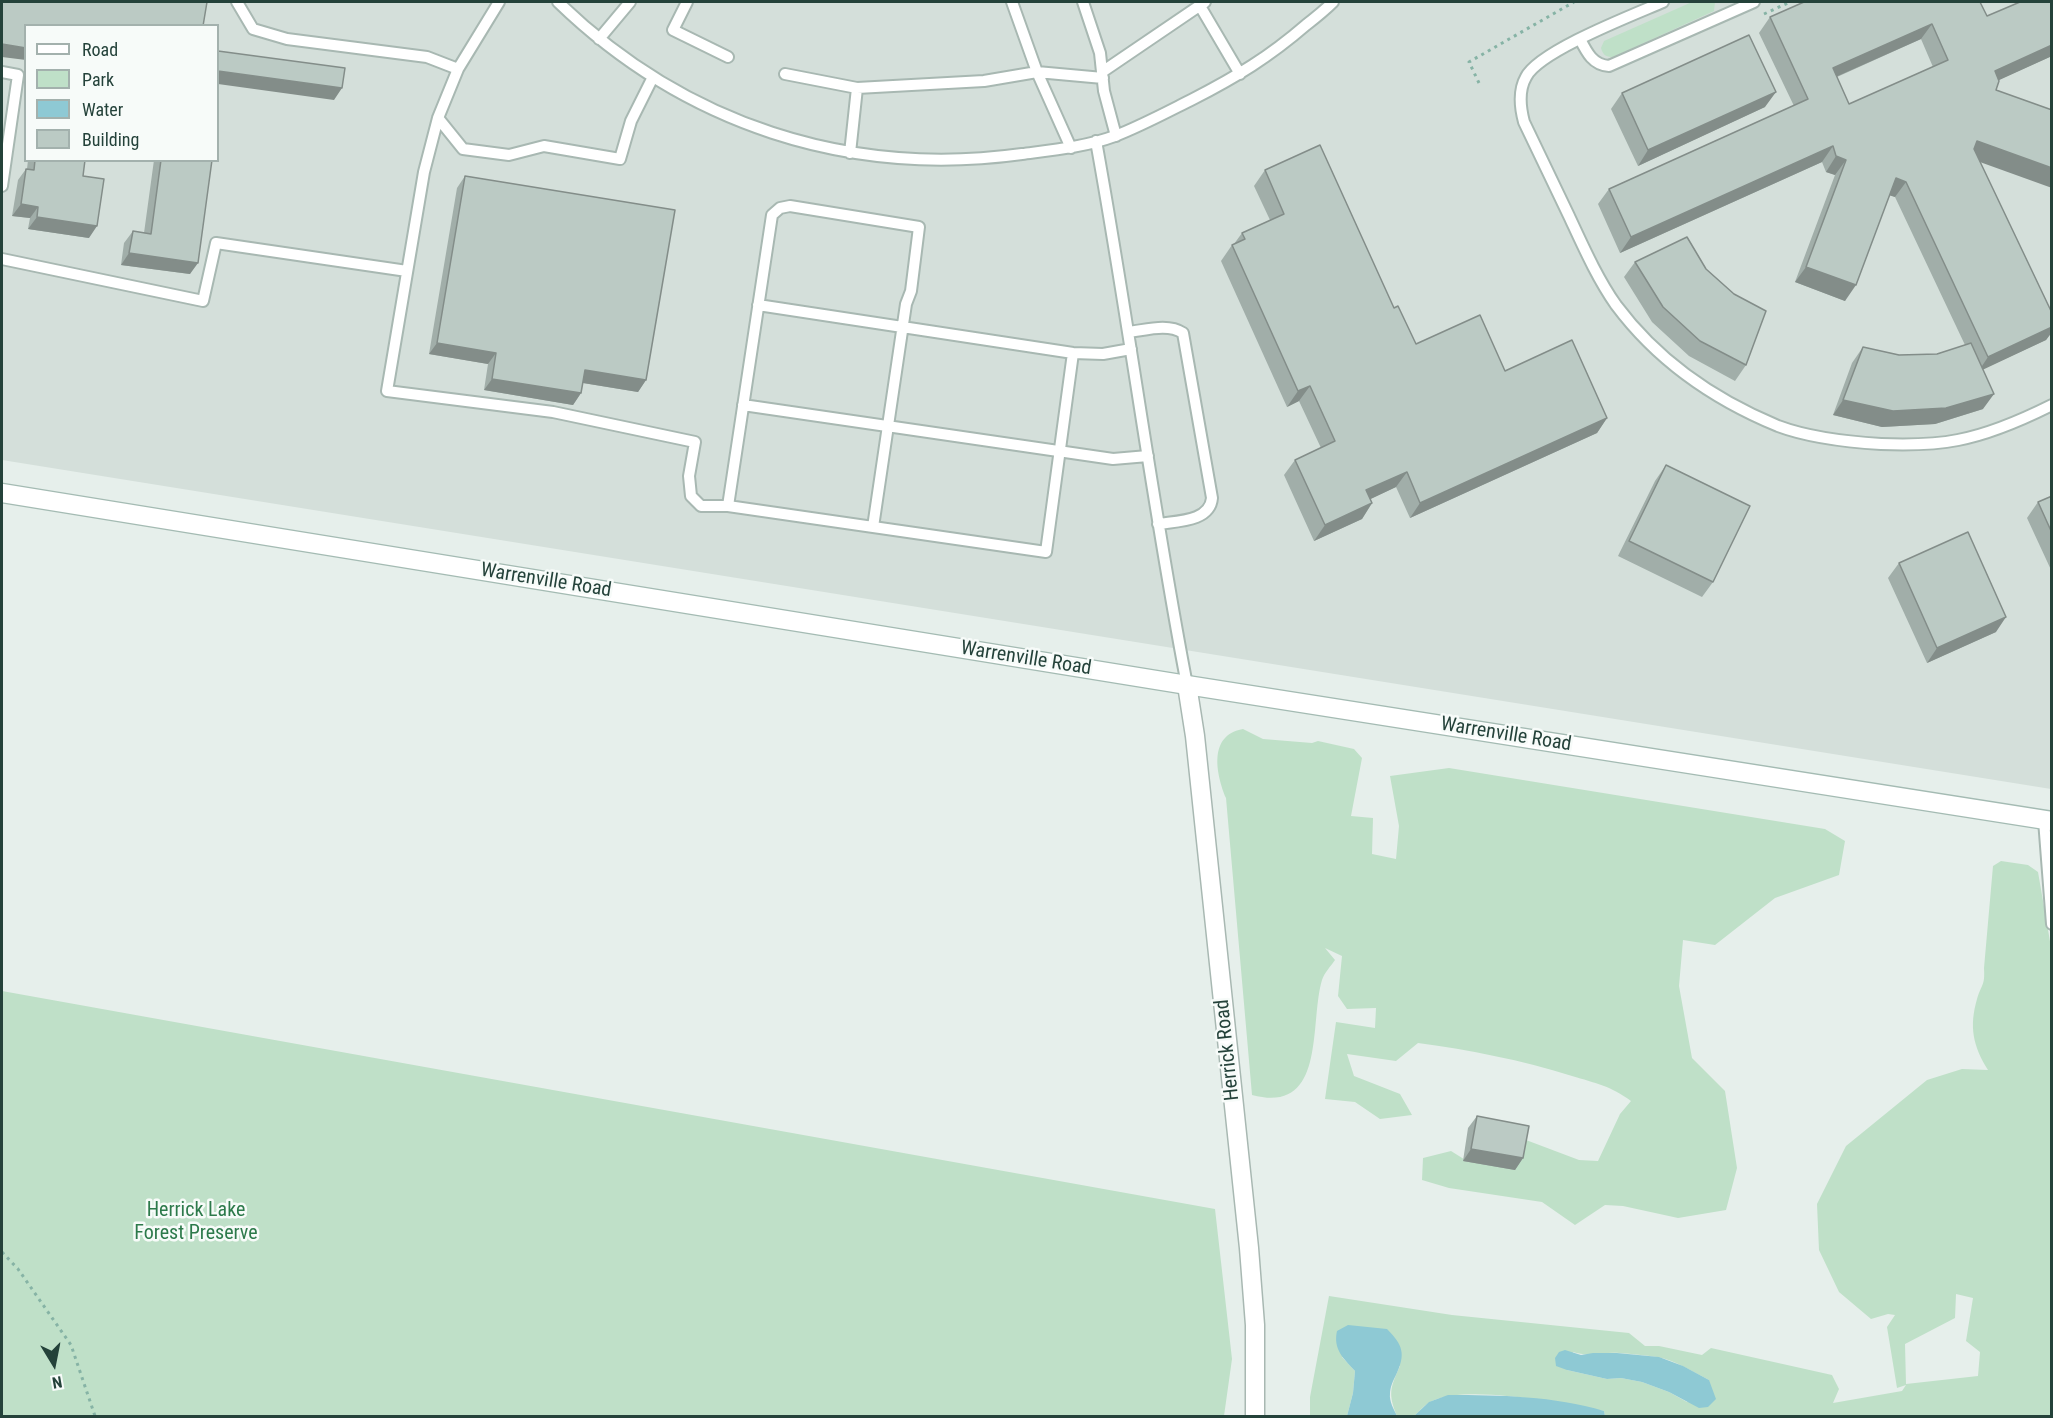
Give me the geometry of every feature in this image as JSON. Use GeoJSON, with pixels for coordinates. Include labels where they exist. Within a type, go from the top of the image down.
{"type":"FeatureCollection","features":[{"type":"Feature","properties":{"kind":"main road","name":"Warrenville Road"},"geometry":{"type":"LineString","coordinates":[[2,493],[1187,685],[2048,821]]}},
{"type":"Feature","properties":{"kind":"main road","name":"Herrick Road"},"geometry":{"type":"LineString","coordinates":[[1187,685],[1195,736],[1249,1248],[1255,1325],[1255,1416]]}},
{"type":"Feature","properties":{"kind":"lane"},"geometry":{"type":"LineString","coordinates":[[237,2],[253,28],[287,39],[428,57],[458,69]]}},
{"type":"Feature","properties":{"kind":"lane"},"geometry":{"type":"LineString","coordinates":[[499,2],[458,69],[438,118],[424,172],[387,391],[553,412],[695,442],[689,476],[691,496],[701,506],[728,506],[1046,552],[1073,353]]}},
{"type":"Feature","properties":{"kind":"lane"},"geometry":{"type":"LineString","coordinates":[[558,2],[621,57],[671,89],[765,131],[825,149],[938,161],[1004,157],[1071,148],[1116,136],[1240,74],[1261,61],[1333,2]]}},
{"type":"Feature","properties":{"kind":"lane"},"geometry":{"type":"LineString","coordinates":[[599,39],[630,2]]}},
{"type":"Feature","properties":{"kind":"lane"},"geometry":{"type":"LineString","coordinates":[[687,2],[673,30],[728,57]]}},
{"type":"Feature","properties":{"kind":"lane"},"geometry":{"type":"LineString","coordinates":[[1012,2],[1036,72],[1071,148]]}},
{"type":"Feature","properties":{"kind":"lane"},"geometry":{"type":"LineString","coordinates":[[1083,2],[1100,53],[1104,92],[1116,136]]}},
{"type":"Feature","properties":{"kind":"lane"},"geometry":{"type":"LineString","coordinates":[[1658,2],[1544,58],[1527,75],[1521,89],[1520,99],[1524,122],[1598,276],[1616,305],[1644,336],[1684,374],[1713,394],[1780,426],[1856,442],[1911,445],[1958,440],[1992,431],[2052,405]]}},
{"type":"Feature","properties":{"kind":"lane"},"geometry":{"type":"LineString","coordinates":[[1580,39],[1594,61],[1601,66],[1609,66],[1731,6],[1754,2]]}},
{"type":"Feature","properties":{"kind":"lane"},"geometry":{"type":"LineString","coordinates":[[785,74],[857,88],[984,81],[1036,72],[1103,75],[1202,4],[1240,74]]}},
{"type":"Feature","properties":{"kind":"lane"},"geometry":{"type":"LineString","coordinates":[[2,72],[18,75],[2,186]]}},
{"type":"Feature","properties":{"kind":"lane"},"geometry":{"type":"LineString","coordinates":[[438,118],[463,149],[509,155],[544,146],[620,159],[631,121],[652,77]]}},
{"type":"Feature","properties":{"kind":"lane"},"geometry":{"type":"LineString","coordinates":[[850,153],[857,88]]}},
{"type":"Feature","properties":{"kind":"lane"},"geometry":{"type":"LineString","coordinates":[[1096,141],[1129,332],[1158,524],[1187,685]]}},
{"type":"Feature","properties":{"kind":"lane"},"geometry":{"type":"LineString","coordinates":[[728,506],[772,215],[780,208],[790,206],[920,227],[911,291],[906,304],[873,527]]}},
{"type":"Feature","properties":{"kind":"lane"},"geometry":{"type":"LineString","coordinates":[[2,259],[202,301],[216,243],[407,271]]}},
{"type":"Feature","properties":{"kind":"lane"},"geometry":{"type":"LineString","coordinates":[[758,305],[1073,353],[1103,354],[1131,349]]}},
{"type":"Feature","properties":{"kind":"lane"},"geometry":{"type":"LineString","coordinates":[[1129,332],[1167,328],[1177,329],[1183,333],[1212,498],[1211,506],[1195,517],[1158,524]]}},
{"type":"Feature","properties":{"kind":"lane"},"geometry":{"type":"LineString","coordinates":[[743,405],[1113,459],[1148,456]]}},
{"type":"Feature","properties":{"kind":"lane"},"geometry":{"type":"LineString","coordinates":[[2048,821],[2052,924]]}},
{"type":"Feature","properties":{"kind":"path"},"geometry":{"type":"LineString","coordinates":[[1479,83],[1469,62],[1574,2]]}},
{"type":"Feature","properties":{"kind":"path"},"geometry":{"type":"LineString","coordinates":[[2,1252],[18,1269],[71,1345],[95,1416]]}},
{"type":"Feature","properties":{"kind":"shaded area"},"geometry":{"type":"Polygon","coordinates":[[[2,2],[2051,2],[2051,789],[2,460],[2,2]]]}},
{"type":"Feature","properties":{"kind":"green space"},"geometry":{"type":"Polygon","coordinates":[[[1692,2],[1715,2],[1714,11],[1613,57],[1603,52],[1601,48],[1604,41],[1692,2]]]}},
{"type":"Feature","properties":{"kind":"green space"},"geometry":{"type":"Polygon","coordinates":[[[1243,729],[1263,739],[1312,743],[1318,741],[1354,749],[1362,758],[1351,816],[1373,818],[1372,854],[1396,859],[1399,826],[1390,776],[1449,768],[1825,829],[1845,841],[1839,875],[1775,898],[1715,945],[1683,940],[1679,986],[1692,1058],[1725,1091],[1737,1168],[1726,1210],[1678,1218],[1623,1206],[1605,1205],[1575,1225],[1542,1202],[1449,1188],[1422,1180],[1423,1158],[1451,1151],[1467,1161],[1526,1140],[1579,1160],[1598,1161],[1620,1114],[1631,1101],[1603,1086],[1553,1070],[1495,1056],[1418,1043],[1396,1061],[1347,1054],[1354,1076],[1400,1094],[1412,1115],[1380,1119],[1355,1102],[1325,1099],[1336,1022],[1375,1028],[1376,1008],[1347,1009],[1338,996],[1342,956],[1325,948],[1335,960],[1322,980],[1314,1041],[1304,1079],[1293,1092],[1276,1098],[1252,1095],[1226,798],[1218,767],[1220,747],[1224,739],[1243,729]]]}},
{"type":"Feature","properties":{"kind":"green space"},"geometry":{"type":"Polygon","coordinates":[[[2001,861],[2028,865],[2038,872],[2052,953],[2051,1416],[1605,1416],[1604,1411],[1541,1400],[1469,1394],[1432,1401],[1414,1416],[1397,1416],[1391,1391],[1400,1366],[1342,1357],[1355,1371],[1353,1393],[1347,1416],[1310,1416],[1310,1397],[1329,1296],[1452,1315],[1629,1333],[1645,1346],[1659,1346],[1702,1355],[1711,1348],[1832,1375],[1839,1389],[1833,1403],[1902,1391],[1906,1385],[1897,1388],[1887,1327],[1895,1315],[1888,1314],[1871,1319],[1839,1292],[1819,1250],[1817,1204],[1846,1146],[1927,1080],[1962,1069],[1988,1070],[1976,1044],[1973,1019],[1984,978],[1993,866],[2001,861]],[[1956,1294],[1955,1318],[1905,1344],[1906,1384],[1978,1376],[1980,1352],[1966,1341],[1973,1298],[1956,1294]],[[1573,1352],[1567,1370],[1607,1379],[1621,1378],[1642,1382],[1669,1392],[1687,1402],[1709,1380],[1677,1363],[1657,1357],[1573,1352]]]}},
{"type":"Feature","properties":{"kind":"green space","name":"Herrick Lake Forest Preserve"},"geometry":{"type":"Polygon","coordinates":[[[2,991],[1215,1209],[1232,1359],[1224,1416],[2,1416],[2,991]]]}},
{"type":"Feature","properties":{"kind":"water"},"geometry":{"type":"Polygon","coordinates":[[[1348,1325],[1387,1329],[1400,1345],[1401,1361],[1391,1386],[1390,1397],[1397,1416],[1347,1416],[1353,1393],[1355,1371],[1340,1353],[1336,1337],[1337,1331],[1348,1325]]]}},
{"type":"Feature","properties":{"kind":"water"},"geometry":{"type":"Polygon","coordinates":[[[1565,1350],[1581,1355],[1617,1353],[1659,1357],[1683,1366],[1709,1380],[1716,1399],[1708,1407],[1699,1408],[1669,1392],[1642,1382],[1621,1378],[1607,1379],[1567,1370],[1556,1366],[1555,1358],[1559,1352],[1565,1350]]]}},
{"type":"Feature","properties":{"kind":"water"},"geometry":{"type":"Polygon","coordinates":[[[1448,1395],[1546,1399],[1604,1411],[1605,1416],[1414,1416],[1429,1402],[1448,1395]]]}},
{"type":"Feature","properties":{"kind":"building"},"geometry":{"type":"Polygon","coordinates":[[[2,2],[207,2],[203,24],[24,24],[24,48],[2,44],[2,2]]]}},
{"type":"Feature","properties":{"kind":"building"},"geometry":{"type":"Polygon","coordinates":[[[1804,2],[1980,2],[1987,16],[2020,2],[2052,2],[2052,45],[1995,71],[1999,81],[1996,90],[2052,110],[2052,168],[1977,141],[1974,149],[2052,313],[2052,327],[1988,357],[1906,182],[1896,178],[1856,285],[1806,267],[1846,160],[1836,156],[1833,146],[1631,237],[1609,189],[1808,99],[1770,17],[1804,2]],[[1932,24],[1833,68],[1849,104],[1948,60],[1932,24]]]}},
{"type":"Feature","properties":{"kind":"building"},"geometry":{"type":"Polygon","coordinates":[[[1749,35],[1776,92],[1648,150],[1622,93],[1749,35]]]}},
{"type":"Feature","properties":{"kind":"building"},"geometry":{"type":"Polygon","coordinates":[[[219,51],[345,68],[342,88],[219,71],[219,51]]]}},
{"type":"Feature","properties":{"kind":"building"},"geometry":{"type":"Polygon","coordinates":[[[1320,145],[1394,308],[1398,306],[1416,344],[1480,315],[1505,371],[1572,340],[1607,418],[1420,503],[1407,472],[1366,490],[1372,503],[1325,525],[1295,460],[1335,441],[1310,386],[1298,391],[1232,245],[1245,239],[1242,233],[1284,214],[1265,170],[1320,145]]]}},
{"type":"Feature","properties":{"kind":"building"},"geometry":{"type":"Polygon","coordinates":[[[35,162],[85,162],[83,176],[104,179],[97,226],[37,217],[38,207],[21,204],[26,169],[34,170],[35,162]]]}},
{"type":"Feature","properties":{"kind":"building"},"geometry":{"type":"Polygon","coordinates":[[[161,162],[212,162],[198,263],[129,253],[133,231],[151,234],[161,162]]]}},
{"type":"Feature","properties":{"kind":"building"},"geometry":{"type":"Polygon","coordinates":[[[465,176],[675,210],[646,380],[585,370],[581,393],[492,379],[496,353],[437,343],[465,176]]]}},
{"type":"Feature","properties":{"kind":"building"},"geometry":{"type":"Polygon","coordinates":[[[1687,237],[1706,269],[1734,294],[1766,311],[1746,365],[1700,341],[1663,307],[1635,262],[1687,237]]]}},
{"type":"Feature","properties":{"kind":"building"},"geometry":{"type":"Polygon","coordinates":[[[1971,343],[1994,394],[1946,408],[1893,411],[1843,400],[1863,347],[1899,355],[1937,354],[1971,343]]]}},
{"type":"Feature","properties":{"kind":"building"},"geometry":{"type":"Polygon","coordinates":[[[1666,465],[1750,506],[1713,582],[1629,541],[1666,465]]]}},
{"type":"Feature","properties":{"kind":"building"},"geometry":{"type":"Polygon","coordinates":[[[2052,496],[2052,533],[2038,502],[2052,496]]]}},
{"type":"Feature","properties":{"kind":"building"},"geometry":{"type":"Polygon","coordinates":[[[1968,532],[2006,617],[1937,648],[1899,563],[1968,532]]]}},
{"type":"Feature","properties":{"kind":"building"},"geometry":{"type":"Polygon","coordinates":[[[1477,1116],[1529,1126],[1523,1158],[1471,1149],[1477,1116]]]}}]}
